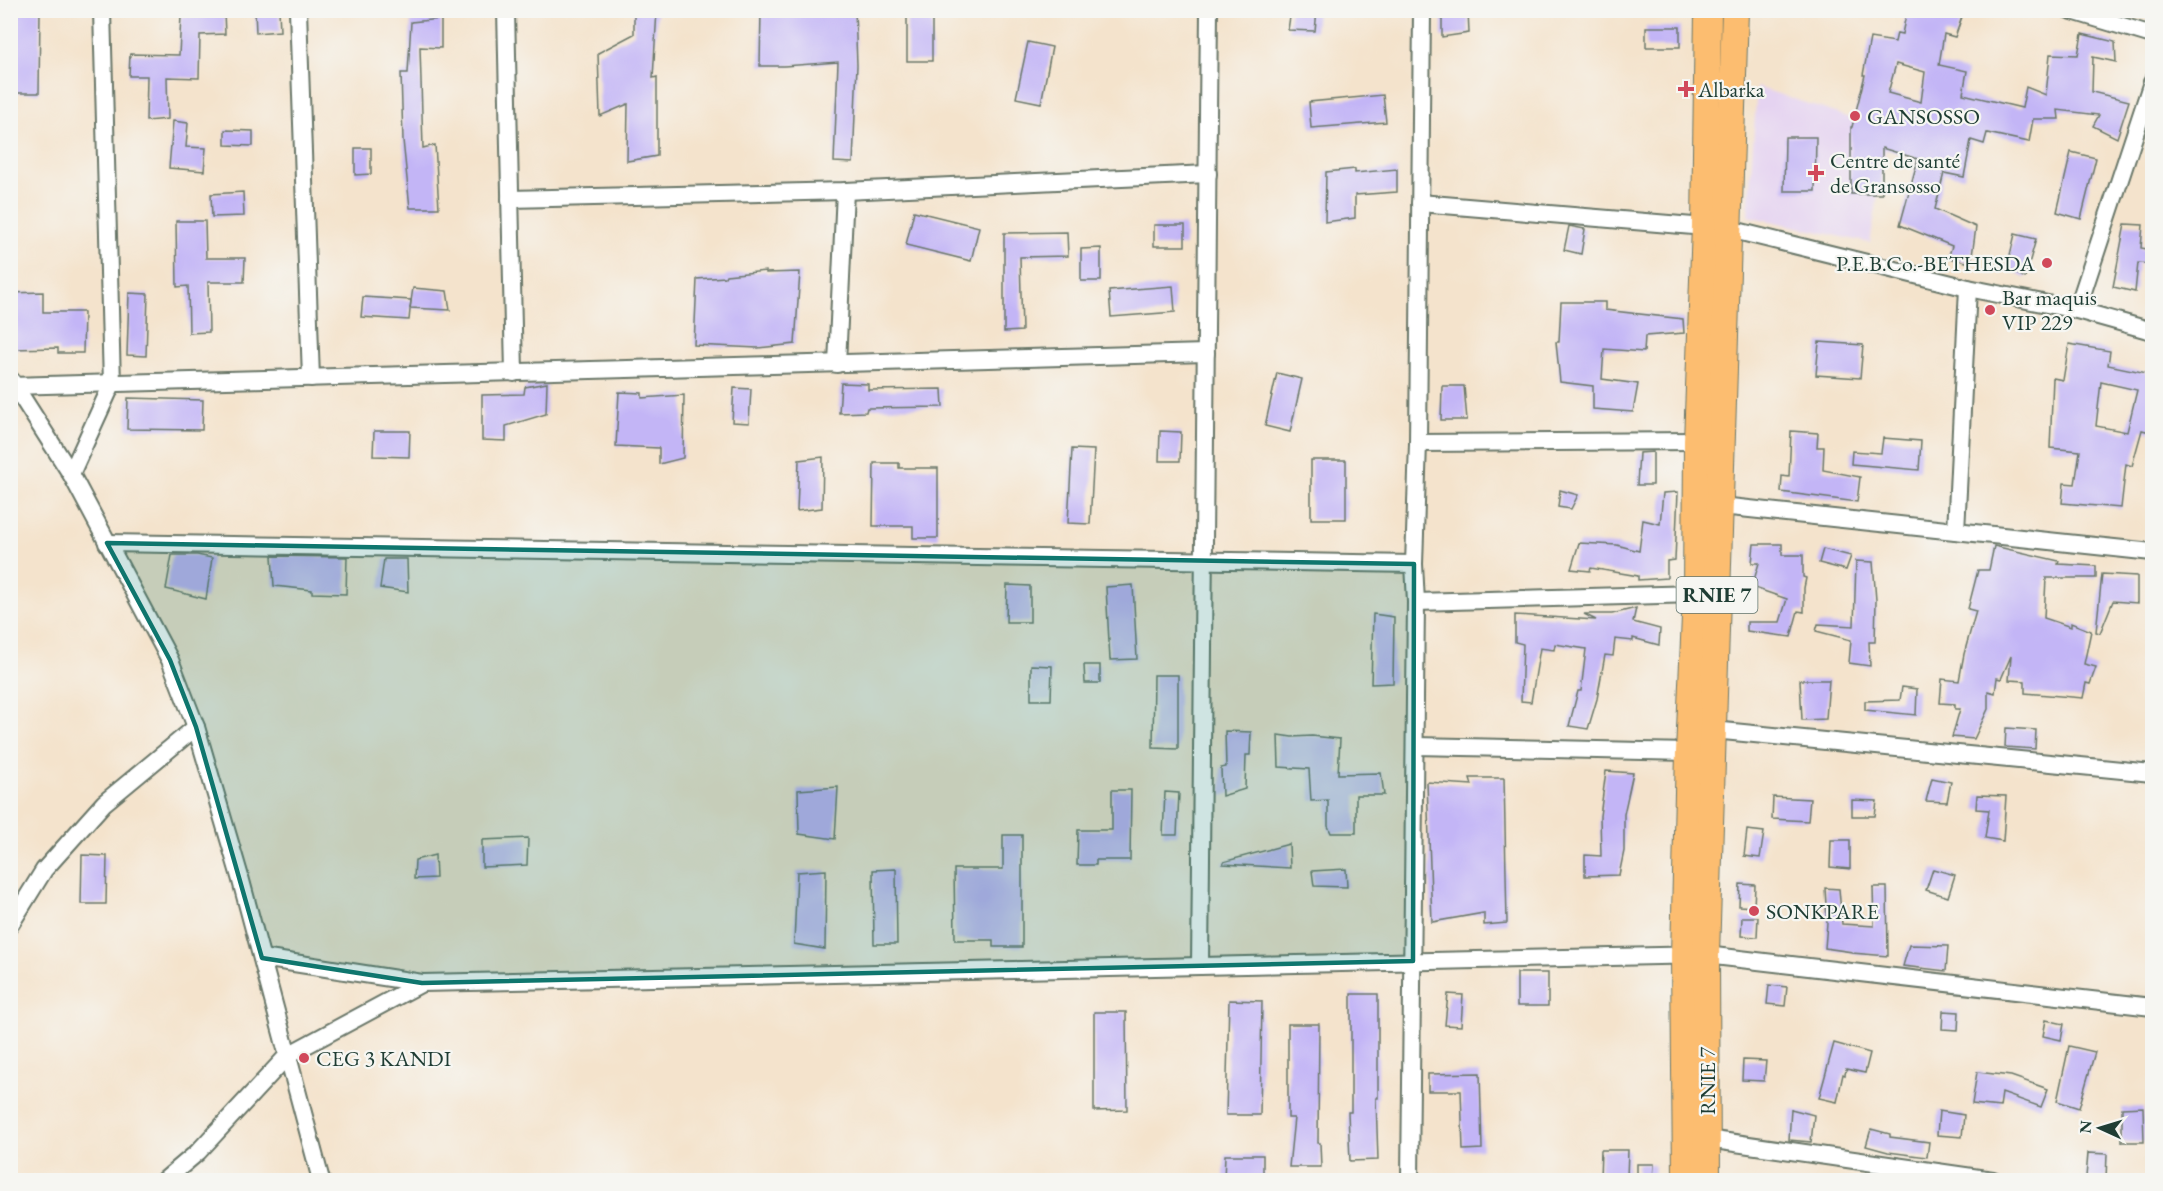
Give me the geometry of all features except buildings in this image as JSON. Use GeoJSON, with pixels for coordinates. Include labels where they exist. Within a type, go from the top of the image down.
{"type":"FeatureCollection","features":[{"type":"Feature","properties":{"kind":"main road","name":"RNIE 7"},"geometry":{"type":"LineString","coordinates":[[1686,1180],[1695,955],[1713,730],[1721,506],[1717,227],[1708,10]]}},
{"type":"Feature","properties":{"kind":"main road","name":"RNIE 7"},"geometry":{"type":"LineString","coordinates":[[1707,1180],[1707,1139],[1695,955],[1689,752],[1696,594],[1697,441],[1735,10]]}},
{"type":"Feature","properties":{"kind":"street"},"geometry":{"type":"LineString","coordinates":[[71,474],[112,384],[102,10]]}},
{"type":"Feature","properties":{"kind":"street"},"geometry":{"type":"LineString","coordinates":[[298,10],[311,378]]}},
{"type":"Feature","properties":{"kind":"street"},"geometry":{"type":"LineString","coordinates":[[506,10],[514,373]]}},
{"type":"Feature","properties":{"kind":"street"},"geometry":{"type":"LineString","coordinates":[[1200,966],[1209,10]]}},
{"type":"Feature","properties":{"kind":"street"},"geometry":{"type":"LineString","coordinates":[[1410,1180],[1416,602],[1414,564],[1418,443],[1422,10]]}},
{"type":"Feature","properties":{"kind":"street"},"geometry":{"type":"LineString","coordinates":[[2069,10],[2152,35]]}},
{"type":"Feature","properties":{"kind":"street"},"geometry":{"type":"LineString","coordinates":[[2077,310],[2152,82]]}},
{"type":"Feature","properties":{"kind":"street"},"geometry":{"type":"LineString","coordinates":[[510,200],[845,191],[1208,174]]}},
{"type":"Feature","properties":{"kind":"street"},"geometry":{"type":"LineString","coordinates":[[837,364],[845,191]]}},
{"type":"Feature","properties":{"kind":"street"},"geometry":{"type":"LineString","coordinates":[[1420,203],[1717,227],[1968,288],[2077,310],[2152,331]]}},
{"type":"Feature","properties":{"kind":"street"},"geometry":{"type":"LineString","coordinates":[[1956,531],[1968,288]]}},
{"type":"Feature","properties":{"kind":"street"},"geometry":{"type":"LineString","coordinates":[[12,384],[112,384],[1206,353]]}},
{"type":"Feature","properties":{"kind":"street"},"geometry":{"type":"LineString","coordinates":[[12,384],[71,474],[170,660],[196,728],[262,958],[321,1180]]}},
{"type":"Feature","properties":{"kind":"street"},"geometry":{"type":"LineString","coordinates":[[1418,443],[1697,441]]}},
{"type":"Feature","properties":{"kind":"street"},"geometry":{"type":"LineString","coordinates":[[1721,506],[2152,552]]}},
{"type":"Feature","properties":{"kind":"street"},"geometry":{"type":"LineString","coordinates":[[107,543],[1414,564]]}},
{"type":"Feature","properties":{"kind":"street"},"geometry":{"type":"LineString","coordinates":[[1416,602],[1696,594]]}},
{"type":"Feature","properties":{"kind":"street"},"geometry":{"type":"LineString","coordinates":[[10,925],[45,870],[105,803],[196,728]]}},
{"type":"Feature","properties":{"kind":"street"},"geometry":{"type":"LineString","coordinates":[[1713,730],[2152,773]]}},
{"type":"Feature","properties":{"kind":"street"},"geometry":{"type":"LineString","coordinates":[[1415,746],[1689,752]]}},
{"type":"Feature","properties":{"kind":"street"},"geometry":{"type":"LineString","coordinates":[[262,958],[422,983],[1695,955],[2152,1006]]}},
{"type":"Feature","properties":{"kind":"street"},"geometry":{"type":"LineString","coordinates":[[165,1180],[198,1152],[288,1055],[422,983]]}},
{"type":"Feature","properties":{"kind":"street"},"geometry":{"type":"LineString","coordinates":[[1707,1139],[1993,1180]]}},
{"type":"Feature","properties":{"kind":"highlighted area"},"geometry":{"type":"Polygon","coordinates":[[[107,543],[1414,564],[1413,961],[422,983],[262,958],[196,727],[170,660],[107,543]]]}},
{"type":"Feature","properties":{"kind":"shaded area","name":"Centre de santé de Gransosso"},"geometry":{"type":"Polygon","coordinates":[[[1757,87],[1889,131],[1870,243],[1748,216],[1757,87]]]}},
{"type":"Feature","properties":{"kind":"place","name":"Albarka"},"geometry":{"type":"Point","coordinates":[1686,89]}},
{"type":"Feature","properties":{"kind":"place","name":"GANSOSSO"},"geometry":{"type":"Point","coordinates":[1855,116]}},
{"type":"Feature","properties":{"kind":"place","name":"Centre de santé de Gransosso"},"geometry":{"type":"Point","coordinates":[1816,173]}},
{"type":"Feature","properties":{"kind":"place","name":"P.E.B.Co.-BETHESDA"},"geometry":{"type":"Point","coordinates":[2047,263]}},
{"type":"Feature","properties":{"kind":"place","name":"Bar maquis VIP 229"},"geometry":{"type":"Point","coordinates":[1990,310]}},
{"type":"Feature","properties":{"kind":"place","name":"SONKPARE"},"geometry":{"type":"Point","coordinates":[1754,911]}},
{"type":"Feature","properties":{"kind":"place","name":"CEG 3 KANDI"},"geometry":{"type":"Point","coordinates":[304,1058]}}]}
